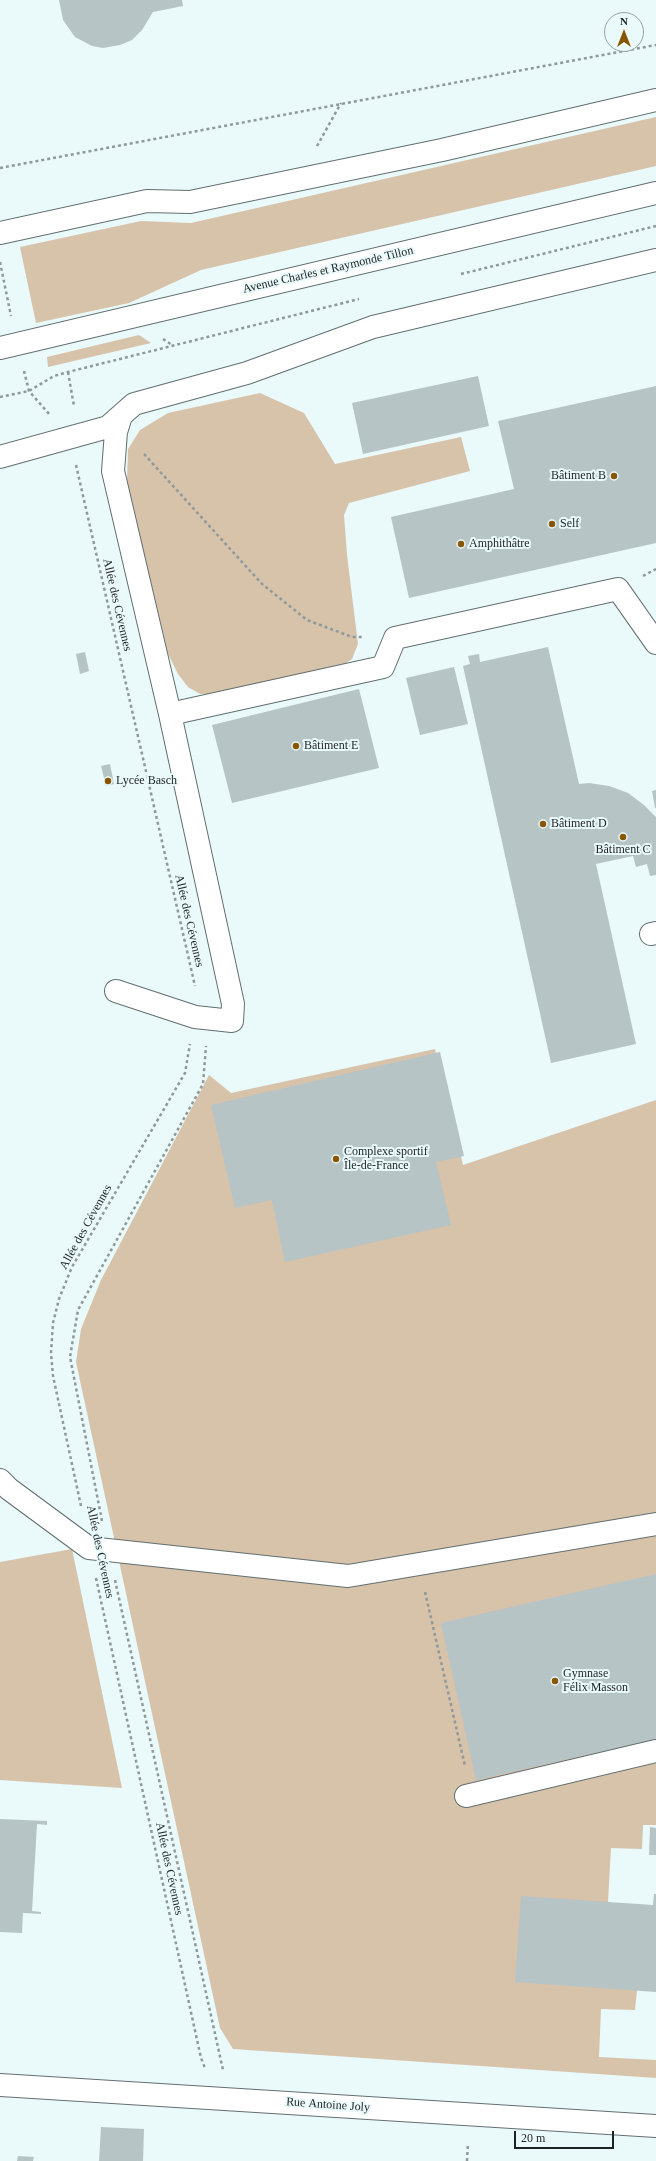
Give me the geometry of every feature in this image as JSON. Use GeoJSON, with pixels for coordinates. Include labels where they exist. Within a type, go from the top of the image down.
{"type":"FeatureCollection","features":[{"type":"Feature","properties":{"kind":"main road"},"geometry":{"type":"LineString","coordinates":[[0,233],[147,201],[190,202],[299,178],[442,150],[656,100]]}},
{"type":"Feature","properties":{"kind":"main road","name":"Avenue Charles et Raymonde Tillon"},"geometry":{"type":"LineString","coordinates":[[0,348],[656,193]]}},
{"type":"Feature","properties":{"kind":"main road"},"geometry":{"type":"LineString","coordinates":[[0,457],[108,427],[134,404],[247,373],[373,326],[656,260]]}},
{"type":"Feature","properties":{"kind":"main road"},"geometry":{"type":"LineString","coordinates":[[116,991],[202,1018],[232,1021],[233,1004],[170,714],[113,471],[116,432],[121,416]]}},
{"type":"Feature","properties":{"kind":"main road"},"geometry":{"type":"LineString","coordinates":[[170,714],[384,667],[395,638],[618,590],[656,643]]}},
{"type":"Feature","properties":{"kind":"main road"},"geometry":{"type":"LineString","coordinates":[[0,1480],[9,1489],[99,1550],[348,1576],[656,1524]]}},
{"type":"Feature","properties":{"kind":"main road"},"geometry":{"type":"LineString","coordinates":[[469,1795],[656,1751]]}},
{"type":"Feature","properties":{"kind":"main road","name":"Rue Antoine Joly"},"geometry":{"type":"LineString","coordinates":[[0,2085],[656,2126]]}},
{"type":"Feature","properties":{"kind":"path"},"geometry":{"type":"LineString","coordinates":[[0,168],[341,102],[656,45]]}},
{"type":"Feature","properties":{"kind":"path"},"geometry":{"type":"LineString","coordinates":[[299,178],[341,102]]}},
{"type":"Feature","properties":{"kind":"path"},"geometry":{"type":"LineString","coordinates":[[0,397],[29,391],[54,376],[68,372],[75,436]]}},
{"type":"Feature","properties":{"kind":"path","name":"Allée des Cévennes"},"geometry":{"type":"LineString","coordinates":[[29,391],[75,436],[202,1018],[202,1084],[78,1310],[70,1357],[99,1550],[201,2058],[223,2099]]}},
{"type":"Feature","properties":{"kind":"path"},"geometry":{"type":"LineString","coordinates":[[121,416],[144,454],[262,584],[307,620],[352,637],[395,638]]}},
{"type":"Feature","properties":{"kind":"path","name":"Allée des Cévennes"},"geometry":{"type":"LineString","coordinates":[[202,1018],[185,1072],[72,1267],[59,1299],[53,1323],[51,1353],[53,1376],[99,1550],[223,2099]]}},
{"type":"Feature","properties":{"kind":"path"},"geometry":{"type":"LineString","coordinates":[[419,1564],[469,1795]]}},
{"type":"Feature","properties":{"kind":"shaded area"},"geometry":{"type":"Polygon","coordinates":[[[656,117],[656,166],[201,270],[129,303],[36,323],[20,247],[141,221],[191,223],[656,117]]]}},
{"type":"Feature","properties":{"kind":"shaded area"},"geometry":{"type":"Polygon","coordinates":[[[139,335],[151,343],[48,367],[47,357],[139,335]]]}},
{"type":"Feature","properties":{"kind":"shaded area"},"geometry":{"type":"Polygon","coordinates":[[[260,393],[304,413],[335,464],[461,437],[470,471],[349,503],[344,515],[347,555],[358,644],[352,659],[343,665],[224,694],[200,694],[188,687],[178,674],[168,654],[127,482],[128,449],[140,430],[168,413],[260,393]]]}},
{"type":"Feature","properties":{"kind":"shaded area"},"geometry":{"type":"Polygon","coordinates":[[[435,1049],[463,1165],[656,1100],[656,1825],[643,1825],[642,1849],[611,1848],[608,1902],[637,1990],[635,2010],[601,2009],[599,2057],[656,2060],[656,2078],[233,2049],[220,2028],[76,1362],[81,1329],[101,1280],[209,1075],[231,1093],[435,1049]]]}},
{"type":"Feature","properties":{"kind":"shaded area"},"geometry":{"type":"Polygon","coordinates":[[[72,1549],[122,1788],[0,1780],[0,1562],[72,1549]]]}},
{"type":"Feature","properties":{"kind":"building"},"geometry":{"type":"Polygon","coordinates":[[[59,0],[182,0],[183,6],[153,12],[142,30],[132,40],[120,45],[103,48],[92,46],[75,37],[63,20],[59,0]]]}},
{"type":"Feature","properties":{"kind":"building"},"geometry":{"type":"Polygon","coordinates":[[[478,376],[489,426],[363,454],[352,403],[478,376]]]}},
{"type":"Feature","properties":{"kind":"building"},"geometry":{"type":"Polygon","coordinates":[[[656,386],[656,543],[409,598],[391,517],[514,489],[498,421],[656,386]]]}},
{"type":"Feature","properties":{"kind":"building","name":"Bâtiment D"},"geometry":{"type":"Polygon","coordinates":[[[548,647],[579,784],[589,783],[609,786],[628,793],[644,805],[656,817],[656,875],[650,876],[647,864],[636,867],[633,856],[596,864],[636,1044],[551,1063],[463,666],[470,664],[468,656],[479,654],[480,662],[548,647]]]}},
{"type":"Feature","properties":{"kind":"building"},"geometry":{"type":"Polygon","coordinates":[[[85,652],[89,671],[80,674],[76,654],[85,652]]]}},
{"type":"Feature","properties":{"kind":"building"},"geometry":{"type":"Polygon","coordinates":[[[454,667],[468,724],[420,735],[406,678],[454,667]]]}},
{"type":"Feature","properties":{"kind":"building","name":"Bâtiment E"},"geometry":{"type":"Polygon","coordinates":[[[359,689],[379,768],[232,803],[212,725],[359,689]]]}},
{"type":"Feature","properties":{"kind":"building"},"geometry":{"type":"Polygon","coordinates":[[[110,764],[114,784],[106,786],[101,766],[110,764]]]}},
{"type":"Feature","properties":{"kind":"building","name":"Bâtiment C"},"geometry":{"type":"Polygon","coordinates":[[[656,790],[656,808],[655,808],[652,791],[656,790]]]}},
{"type":"Feature","properties":{"kind":"building","name":"Complexe sportif Île-de-France"},"geometry":{"type":"Polygon","coordinates":[[[440,1052],[464,1156],[436,1162],[451,1225],[285,1262],[272,1200],[235,1208],[211,1105],[440,1052]]]}},
{"type":"Feature","properties":{"kind":"building","name":"Gymnase Félix Masson"},"geometry":{"type":"Polygon","coordinates":[[[656,1574],[656,1739],[476,1780],[441,1623],[656,1574]]]}},
{"type":"Feature","properties":{"kind":"building"},"geometry":{"type":"Polygon","coordinates":[[[0,1819],[47,1821],[47,1825],[37,1824],[32,1911],[41,1912],[41,1914],[23,1913],[22,1933],[0,1932],[0,1819]]]}},
{"type":"Feature","properties":{"kind":"building"},"geometry":{"type":"Polygon","coordinates":[[[650,1827],[656,1828],[656,1855],[649,1855],[650,1827]]]}},
{"type":"Feature","properties":{"kind":"building"},"geometry":{"type":"Polygon","coordinates":[[[654,1894],[656,1894],[656,1992],[515,1982],[521,1896],[653,1905],[654,1894]]]}},
{"type":"Feature","properties":{"kind":"building"},"geometry":{"type":"Polygon","coordinates":[[[101,2127],[144,2129],[143,2161],[99,2161],[101,2127]]]}},
{"type":"Feature","properties":{"kind":"building"},"geometry":{"type":"Polygon","coordinates":[[[18,2156],[34,2157],[33,2161],[17,2161],[18,2156]]]}},
{"type":"Feature","properties":{"kind":"place","name":"Bâtiment B"},"geometry":{"type":"Point","coordinates":[614,476]}},
{"type":"Feature","properties":{"kind":"place","name":"Self"},"geometry":{"type":"Point","coordinates":[552,524]}},
{"type":"Feature","properties":{"kind":"place","name":"Amphithâtre"},"geometry":{"type":"Point","coordinates":[461,544]}},
{"type":"Feature","properties":{"kind":"place","name":"Bâtiment E"},"geometry":{"type":"Point","coordinates":[296,746]}},
{"type":"Feature","properties":{"kind":"place","name":"Lycée Basch"},"geometry":{"type":"Point","coordinates":[108,781]}},
{"type":"Feature","properties":{"kind":"place","name":"Bâtiment D"},"geometry":{"type":"Point","coordinates":[543,824]}},
{"type":"Feature","properties":{"kind":"place","name":"Bâtiment C"},"geometry":{"type":"Point","coordinates":[623,837]}},
{"type":"Feature","properties":{"kind":"place","name":"Complexe sportif Île-de-France"},"geometry":{"type":"Point","coordinates":[336,1159]}},
{"type":"Feature","properties":{"kind":"place","name":"Gymnase Félix Masson"},"geometry":{"type":"Point","coordinates":[555,1681]}}]}
